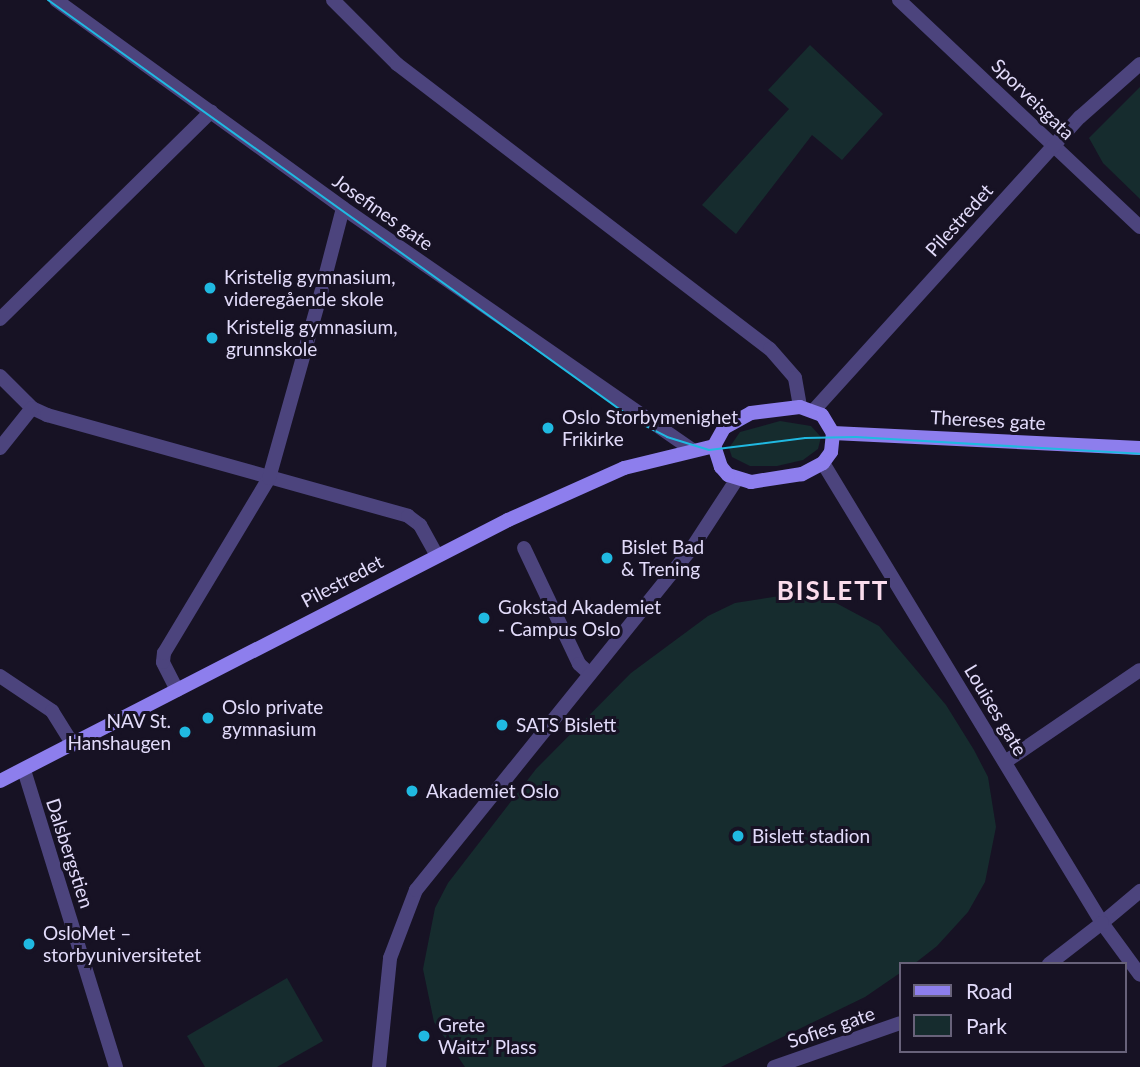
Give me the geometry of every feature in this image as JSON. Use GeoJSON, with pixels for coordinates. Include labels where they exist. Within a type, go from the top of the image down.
{"type":"FeatureCollection","features":[{"type":"Feature","properties":{"kind":"main road"},"geometry":{"type":"LineString","coordinates":[[766,409],[807,409],[833,433],[831,453],[823,463],[789,477],[737,479],[720,467],[714,446],[724,428],[737,419],[766,409]]}},
{"type":"Feature","properties":{"kind":"main road","name":"Thereses gate"},"geometry":{"type":"LineString","coordinates":[[833,433],[1140,449]]}},
{"type":"Feature","properties":{"kind":"main road","name":"Pilestredet"},"geometry":{"type":"LineString","coordinates":[[0,781],[436,554],[624,468],[714,446]]}},
{"type":"Feature","properties":{"kind":"street","name":"Josefines gate"},"geometry":{"type":"LineString","coordinates":[[55,0],[343,208],[692,450]]}},
{"type":"Feature","properties":{"kind":"street","name":"Sporveisgata"},"geometry":{"type":"LineString","coordinates":[[899,0],[1055,144],[1140,227]]}},
{"type":"Feature","properties":{"kind":"street"},"geometry":{"type":"LineString","coordinates":[[338,2],[397,65],[770,349],[790,369],[807,409]]}},
{"type":"Feature","properties":{"kind":"street","name":"Pilestredet"},"geometry":{"type":"LineString","coordinates":[[807,409],[1102,93],[1140,64]]}},
{"type":"Feature","properties":{"kind":"street"},"geometry":{"type":"LineString","coordinates":[[0,319],[211,112]]}},
{"type":"Feature","properties":{"kind":"street"},"geometry":{"type":"LineString","coordinates":[[177,690],[163,662],[164,653],[269,478],[343,208]]}},
{"type":"Feature","properties":{"kind":"street"},"geometry":{"type":"LineString","coordinates":[[0,376],[32,408],[408,516],[420,525],[436,554]]}},
{"type":"Feature","properties":{"kind":"street"},"geometry":{"type":"LineString","coordinates":[[0,448],[32,408]]}},
{"type":"Feature","properties":{"kind":"street","name":"Louises gate"},"geometry":{"type":"LineString","coordinates":[[823,463],[1102,923],[1140,975]]}},
{"type":"Feature","properties":{"kind":"street"},"geometry":{"type":"LineString","coordinates":[[379,1067],[390,958],[410,900],[428,871],[690,551],[737,479]]}},
{"type":"Feature","properties":{"kind":"street"},"geometry":{"type":"LineString","coordinates":[[524,548],[579,664],[589,673]]}},
{"type":"Feature","properties":{"kind":"street"},"geometry":{"type":"LineString","coordinates":[[1005,762],[1140,670]]}},
{"type":"Feature","properties":{"kind":"street"},"geometry":{"type":"LineString","coordinates":[[0,676],[52,710],[73,745]]}},
{"type":"Feature","properties":{"kind":"street","name":"Dalsbergstien"},"geometry":{"type":"LineString","coordinates":[[24,770],[116,1067]]}},
{"type":"Feature","properties":{"kind":"street"},"geometry":{"type":"LineString","coordinates":[[1052,962],[1140,891]]}},
{"type":"Feature","properties":{"kind":"street","name":"Sofies gate"},"geometry":{"type":"LineString","coordinates":[[774,1067],[898,1024]]}},
{"type":"Feature","properties":{"kind":"green space"},"geometry":{"type":"Polygon","coordinates":[[[810,45],[883,114],[842,160],[812,135],[736,234],[702,205],[789,109],[768,90],[810,45]]]}},
{"type":"Feature","properties":{"kind":"green space"},"geometry":{"type":"Polygon","coordinates":[[[1140,87],[1140,199],[1103,163],[1089,138],[1140,87]]]}},
{"type":"Feature","properties":{"kind":"green space"},"geometry":{"type":"Polygon","coordinates":[[[780,421],[811,426],[821,437],[818,449],[803,460],[777,466],[750,466],[732,457],[729,448],[740,432],[780,421]]]}},
{"type":"Feature","properties":{"kind":"green space","name":"Bislett stadion"},"geometry":{"type":"Polygon","coordinates":[[[786,595],[836,603],[879,626],[946,705],[988,777],[996,827],[985,882],[968,912],[937,946],[917,962],[898,962],[898,974],[865,997],[721,1067],[465,1067],[434,1022],[423,969],[435,908],[448,883],[536,769],[631,673],[708,616],[735,603],[786,595]]]}},
{"type":"Feature","properties":{"kind":"green space"},"geometry":{"type":"Polygon","coordinates":[[[287,978],[323,1041],[277,1067],[205,1067],[187,1036],[287,978]]]}},
{"type":"Feature","properties":{"kind":"tram line"},"geometry":{"type":"LineString","coordinates":[[48,0],[636,421],[667,437],[709,450],[805,438],[856,437],[1140,454]]}},
{"type":"Feature","properties":{"kind":"place","name":"Kristelig gymnasium, videregående skole"},"geometry":{"type":"Point","coordinates":[210,288]}},
{"type":"Feature","properties":{"kind":"place","name":"Kristelig gymnasium, grunnskole"},"geometry":{"type":"Point","coordinates":[212,338]}},
{"type":"Feature","properties":{"kind":"place","name":"Oslo Storbymenighet Frikirke"},"geometry":{"type":"Point","coordinates":[548,428]}},
{"type":"Feature","properties":{"kind":"place","name":"Bislet Bad & Trening"},"geometry":{"type":"Point","coordinates":[607,558]}},
{"type":"Feature","properties":{"kind":"place","name":"Gokstad Akademiet - Campus Oslo"},"geometry":{"type":"Point","coordinates":[484,618]}},
{"type":"Feature","properties":{"kind":"place","name":"Oslo private gymnasium"},"geometry":{"type":"Point","coordinates":[208,718]}},
{"type":"Feature","properties":{"kind":"place","name":"SATS Bislett"},"geometry":{"type":"Point","coordinates":[502,725]}},
{"type":"Feature","properties":{"kind":"place","name":"NAV St. Hanshaugen"},"geometry":{"type":"Point","coordinates":[185,732]}},
{"type":"Feature","properties":{"kind":"place","name":"Akademiet Oslo"},"geometry":{"type":"Point","coordinates":[412,791]}},
{"type":"Feature","properties":{"kind":"place","name":"Bislett stadion"},"geometry":{"type":"Point","coordinates":[738,836]}},
{"type":"Feature","properties":{"kind":"place","name":"OsloMet – storbyuniversitetet"},"geometry":{"type":"Point","coordinates":[29,944]}},
{"type":"Feature","properties":{"kind":"place","name":"Grete Waitz' Plass"},"geometry":{"type":"Point","coordinates":[424,1036]}},
{"type":"Feature","properties":{"kind":"district","name":"BISLETT"},"geometry":{"type":"Point","coordinates":[833,591]}}]}
